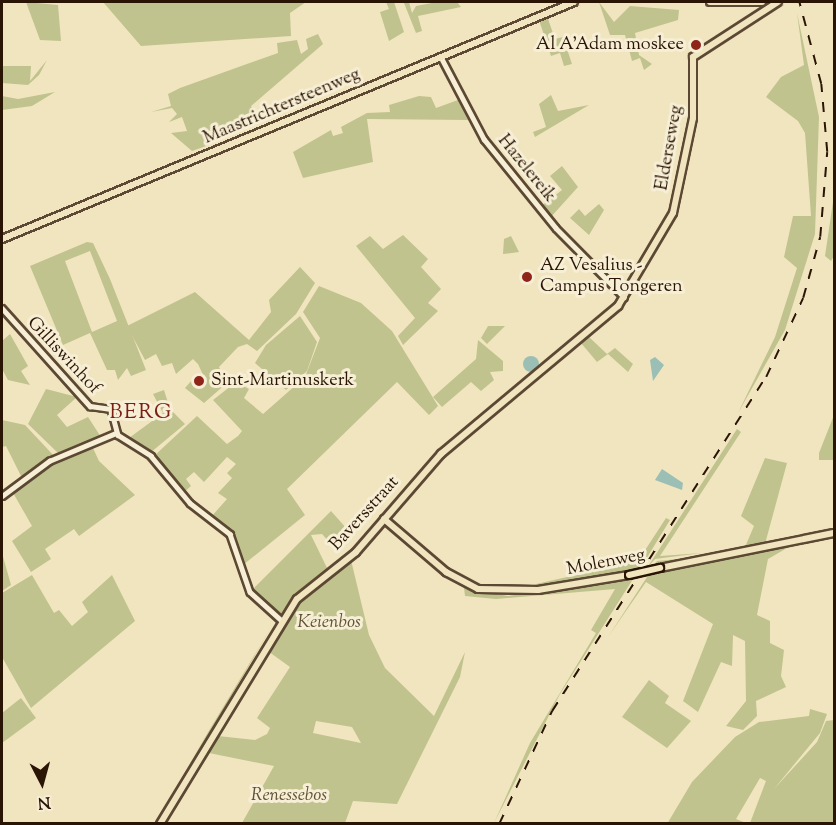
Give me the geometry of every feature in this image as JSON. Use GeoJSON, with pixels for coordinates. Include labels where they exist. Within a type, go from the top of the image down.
{"type":"FeatureCollection","features":[{"type":"Feature","properties":{"kind":"main road","name":"Maastrichtersteenweg"},"geometry":{"type":"LineString","coordinates":[[2,239],[574,2]]}},
{"type":"Feature","properties":{"kind":"main road"},"geometry":{"type":"LineString","coordinates":[[710,2],[762,2]]}},
{"type":"Feature","properties":{"kind":"main road","name":"Elderseweg"},"geometry":{"type":"LineString","coordinates":[[626,294],[673,213],[693,118],[693,57],[778,2]]}},
{"type":"Feature","properties":{"kind":"main road","name":"Baversstraat"},"geometry":{"type":"LineString","coordinates":[[160,824],[281,620],[382,521],[441,454],[611,314],[626,294]]}},
{"type":"Feature","properties":{"kind":"main road","name":"Molenweg"},"geometry":{"type":"LineString","coordinates":[[382,521],[452,577],[486,591],[538,590],[834,533]]}},
{"type":"Feature","properties":{"kind":"street","name":"Hazelereik"},"geometry":{"type":"LineString","coordinates":[[441,57],[484,139],[556,228],[626,294]]}},
{"type":"Feature","properties":{"kind":"street","name":"Gilliswinhof"},"geometry":{"type":"LineString","coordinates":[[2,308],[90,406],[111,409],[116,433]]}},
{"type":"Feature","properties":{"kind":"street"},"geometry":{"type":"LineString","coordinates":[[2,496],[49,461],[116,433],[151,456],[190,503],[230,534],[249,592],[281,620]]}},
{"type":"Feature","properties":{"kind":"green space"},"geometry":{"type":"Polygon","coordinates":[[[26,2],[58,5],[61,41],[40,40],[26,2]]]}},
{"type":"Feature","properties":{"kind":"green space"},"geometry":{"type":"Polygon","coordinates":[[[103,2],[306,2],[290,13],[291,36],[141,46],[103,2]]]}},
{"type":"Feature","properties":{"kind":"green space"},"geometry":{"type":"Polygon","coordinates":[[[386,2],[394,2],[404,32],[389,41],[380,12],[389,9],[386,2]]]}},
{"type":"Feature","properties":{"kind":"green space"},"geometry":{"type":"Polygon","coordinates":[[[409,2],[412,13],[416,6],[437,2],[457,2],[461,7],[418,16],[422,31],[416,33],[404,3],[409,2]]]}},
{"type":"Feature","properties":{"kind":"green space"},"geometry":{"type":"Polygon","coordinates":[[[599,2],[614,22],[630,6],[679,10],[678,20],[635,33],[639,55],[652,64],[644,70],[640,58],[632,61],[625,35],[610,35],[599,2]]]}},
{"type":"Feature","properties":{"kind":"green space"},"geometry":{"type":"Polygon","coordinates":[[[797,13],[819,117],[815,234],[785,330],[738,413],[775,337],[797,268],[784,257],[793,216],[811,216],[805,133],[798,121],[766,97],[781,77],[804,65],[797,13]]]}},
{"type":"Feature","properties":{"kind":"green space"},"geometry":{"type":"Polygon","coordinates":[[[547,16],[555,39],[563,37],[572,64],[564,66],[560,53],[551,56],[539,20],[547,16]]]}},
{"type":"Feature","properties":{"kind":"green space"},"geometry":{"type":"Polygon","coordinates":[[[318,34],[323,44],[251,106],[259,124],[208,138],[209,145],[192,151],[171,133],[187,131],[182,117],[169,122],[177,114],[172,108],[151,112],[171,106],[168,94],[180,88],[278,53],[277,43],[297,40],[301,54],[308,49],[306,39],[318,34]]]}},
{"type":"Feature","properties":{"kind":"green space"},"geometry":{"type":"Polygon","coordinates":[[[47,60],[39,75],[28,85],[2,83],[2,66],[31,66],[30,81],[47,60]]]}},
{"type":"Feature","properties":{"kind":"green space"},"geometry":{"type":"Polygon","coordinates":[[[55,92],[32,106],[2,110],[2,96],[18,99],[55,92]]]}},
{"type":"Feature","properties":{"kind":"green space"},"geometry":{"type":"Polygon","coordinates":[[[551,95],[558,111],[589,105],[535,137],[533,132],[546,127],[539,104],[551,95]]]}},
{"type":"Feature","properties":{"kind":"green space"},"geometry":{"type":"Polygon","coordinates":[[[419,96],[431,97],[436,108],[458,100],[468,120],[367,119],[373,162],[303,178],[293,152],[331,130],[333,136],[343,133],[341,127],[367,113],[390,112],[389,105],[419,96]]]}},
{"type":"Feature","properties":{"kind":"green space"},"geometry":{"type":"Polygon","coordinates":[[[562,166],[578,187],[550,218],[540,207],[562,190],[550,176],[562,166]]]}},
{"type":"Feature","properties":{"kind":"green space"},"geometry":{"type":"Polygon","coordinates":[[[834,195],[834,256],[831,261],[825,256],[834,195]]]}},
{"type":"Feature","properties":{"kind":"green space"},"geometry":{"type":"Polygon","coordinates":[[[599,204],[604,210],[589,235],[570,218],[579,209],[585,216],[599,204]]]}},
{"type":"Feature","properties":{"kind":"green space"},"geometry":{"type":"Polygon","coordinates":[[[403,235],[428,259],[421,267],[441,289],[428,303],[438,311],[403,345],[398,336],[415,318],[356,246],[370,236],[383,249],[403,235]]]}},
{"type":"Feature","properties":{"kind":"green space"},"geometry":{"type":"Polygon","coordinates":[[[511,236],[519,252],[503,254],[504,239],[511,236]]]}},
{"type":"Feature","properties":{"kind":"green space"},"geometry":{"type":"Polygon","coordinates":[[[87,242],[93,243],[110,279],[146,370],[131,376],[127,368],[118,380],[115,370],[107,370],[90,333],[63,345],[30,266],[87,242]],[[90,251],[65,261],[92,332],[117,321],[90,251]]]}},
{"type":"Feature","properties":{"kind":"green space"},"geometry":{"type":"Polygon","coordinates":[[[300,267],[315,283],[296,314],[257,351],[247,344],[238,347],[219,367],[227,383],[204,403],[185,388],[192,380],[197,385],[205,379],[193,359],[176,374],[172,363],[162,366],[156,354],[145,360],[127,326],[195,292],[249,340],[271,312],[269,300],[300,267]]]}},
{"type":"Feature","properties":{"kind":"green space"},"geometry":{"type":"Polygon","coordinates":[[[319,286],[361,303],[392,331],[438,406],[429,415],[397,382],[287,489],[305,515],[243,565],[233,534],[211,517],[227,499],[218,493],[232,478],[227,473],[236,464],[227,457],[204,482],[194,472],[186,479],[191,486],[182,494],[154,456],[197,416],[227,444],[238,436],[242,431],[213,400],[236,382],[249,389],[244,398],[263,414],[305,377],[320,338],[303,312],[319,286]]]}},
{"type":"Feature","properties":{"kind":"green space"},"geometry":{"type":"Polygon","coordinates":[[[300,316],[317,342],[307,371],[286,390],[255,363],[266,345],[300,316]]]}},
{"type":"Feature","properties":{"kind":"green space"},"geometry":{"type":"Polygon","coordinates":[[[488,326],[505,326],[487,344],[481,338],[488,326]]]}},
{"type":"Feature","properties":{"kind":"green space"},"geometry":{"type":"Polygon","coordinates":[[[10,334],[28,366],[21,371],[30,385],[8,380],[2,369],[2,341],[10,334]]]}},
{"type":"Feature","properties":{"kind":"green space"},"geometry":{"type":"Polygon","coordinates":[[[589,337],[607,354],[615,348],[633,364],[628,372],[608,354],[597,362],[581,343],[589,337]]]}},
{"type":"Feature","properties":{"kind":"green space"},"geometry":{"type":"Polygon","coordinates":[[[478,340],[503,361],[503,371],[490,372],[494,380],[481,391],[471,382],[442,407],[433,397],[476,359],[478,340]]]}},
{"type":"Feature","properties":{"kind":"green space"},"geometry":{"type":"Polygon","coordinates":[[[46,389],[77,397],[57,415],[67,427],[88,417],[101,437],[58,453],[28,424],[46,389]]]}},
{"type":"Feature","properties":{"kind":"green space"},"geometry":{"type":"Polygon","coordinates":[[[164,390],[170,409],[185,424],[150,453],[129,438],[163,413],[153,394],[164,390]]]}},
{"type":"Feature","properties":{"kind":"green space"},"geometry":{"type":"Polygon","coordinates":[[[834,415],[834,460],[819,460],[819,453],[834,415]]]}},
{"type":"Feature","properties":{"kind":"green space"},"geometry":{"type":"Polygon","coordinates":[[[2,420],[25,425],[55,457],[22,478],[6,446],[2,447],[2,420]]]}},
{"type":"Feature","properties":{"kind":"green space"},"geometry":{"type":"Polygon","coordinates":[[[737,429],[741,432],[660,556],[702,553],[655,559],[647,568],[737,429]]]}},
{"type":"Feature","properties":{"kind":"green space"},"geometry":{"type":"Polygon","coordinates":[[[92,446],[99,461],[135,495],[79,536],[74,529],[45,549],[51,559],[31,572],[12,541],[32,526],[12,491],[49,464],[92,446]]]}},
{"type":"Feature","properties":{"kind":"green space"},"geometry":{"type":"Polygon","coordinates":[[[765,458],[787,463],[765,544],[745,547],[754,526],[741,516],[765,458]]]}},
{"type":"Feature","properties":{"kind":"green space"},"geometry":{"type":"Polygon","coordinates":[[[331,511],[347,529],[330,543],[322,534],[311,535],[328,570],[305,586],[282,615],[273,613],[251,591],[331,511]]]}},
{"type":"Feature","properties":{"kind":"green space"},"geometry":{"type":"Polygon","coordinates":[[[666,518],[670,520],[640,569],[514,589],[638,561],[666,518]]]}},
{"type":"Feature","properties":{"kind":"green space"},"geometry":{"type":"Polygon","coordinates":[[[794,544],[768,559],[757,615],[770,621],[770,643],[784,650],[781,676],[786,687],[756,701],[757,716],[743,730],[726,726],[746,701],[745,641],[733,635],[732,666],[721,662],[698,712],[683,701],[713,624],[646,582],[608,637],[649,574],[794,544]]]}},
{"type":"Feature","properties":{"kind":"green space"},"geometry":{"type":"Polygon","coordinates":[[[2,553],[11,585],[2,591],[2,553]]]}},
{"type":"Feature","properties":{"kind":"green space"},"geometry":{"type":"Polygon","coordinates":[[[709,556],[653,567],[657,561],[709,556]]]}},
{"type":"Feature","properties":{"kind":"green space","name":"Keienbos"},"geometry":{"type":"Polygon","coordinates":[[[351,560],[369,635],[385,668],[434,716],[465,652],[460,677],[397,804],[353,801],[345,823],[242,823],[274,766],[204,752],[238,701],[218,736],[255,740],[267,734],[270,728],[257,718],[290,667],[265,649],[305,594],[351,560]],[[316,721],[313,733],[361,743],[352,727],[316,721]]]}},
{"type":"Feature","properties":{"kind":"green space"},"geometry":{"type":"Polygon","coordinates":[[[32,575],[54,613],[59,610],[72,626],[88,612],[82,602],[112,575],[135,621],[31,708],[2,657],[2,593],[32,575]]]}},
{"type":"Feature","properties":{"kind":"green space"},"geometry":{"type":"Polygon","coordinates":[[[635,576],[560,694],[494,823],[530,743],[596,633],[591,630],[615,589],[496,599],[465,596],[464,588],[508,596],[635,576]]]}},
{"type":"Feature","properties":{"kind":"green space"},"geometry":{"type":"Polygon","coordinates":[[[272,626],[157,823],[155,824],[207,734],[272,626]]]}},
{"type":"Feature","properties":{"kind":"green space"},"geometry":{"type":"Polygon","coordinates":[[[649,680],[669,696],[665,703],[691,721],[667,748],[622,717],[649,680]]]}},
{"type":"Feature","properties":{"kind":"green space"},"geometry":{"type":"Polygon","coordinates":[[[21,698],[36,718],[2,743],[2,713],[21,698]]]}},
{"type":"Feature","properties":{"kind":"green space"},"geometry":{"type":"Polygon","coordinates":[[[810,709],[827,714],[820,733],[774,789],[817,742],[826,721],[834,720],[834,823],[750,823],[766,781],[760,778],[736,819],[746,823],[667,824],[692,782],[735,737],[759,722],[809,716],[810,709]]]}},
{"type":"Feature","properties":{"kind":"green space"},"geometry":{"type":"Polygon","coordinates":[[[197,765],[167,823],[163,824],[197,765]]]}},
{"type":"Feature","properties":{"kind":"water"},"geometry":{"type":"Polygon","coordinates":[[[531,356],[537,358],[539,364],[537,370],[531,372],[525,370],[523,364],[525,358],[531,356]]]}},
{"type":"Feature","properties":{"kind":"water"},"geometry":{"type":"Polygon","coordinates":[[[655,357],[664,365],[653,381],[650,360],[655,357]]]}},
{"type":"Feature","properties":{"kind":"water"},"geometry":{"type":"Polygon","coordinates":[[[662,469],[683,483],[682,490],[655,480],[662,469]]]}},
{"type":"Feature","properties":{"kind":"railway"},"geometry":{"type":"LineString","coordinates":[[499,824],[552,711],[766,377],[803,298],[820,237],[827,152],[821,84],[799,2]]}},
{"type":"Feature","properties":{"kind":"place","name":"Al A’Adam moskee"},"geometry":{"type":"Point","coordinates":[696,45]}},
{"type":"Feature","properties":{"kind":"place","name":"AZ Vesalius - Campus Tongeren"},"geometry":{"type":"Point","coordinates":[527,277]}},
{"type":"Feature","properties":{"kind":"place","name":"Sint-Martinuskerk"},"geometry":{"type":"Point","coordinates":[199,381]}},
{"type":"Feature","properties":{"kind":"district","name":"BERG"},"geometry":{"type":"Point","coordinates":[141,413]}},
{"type":"Feature","properties":{"kind":"park label","name":"Renessebos"},"geometry":{"type":"Point","coordinates":[289,796]}}]}
